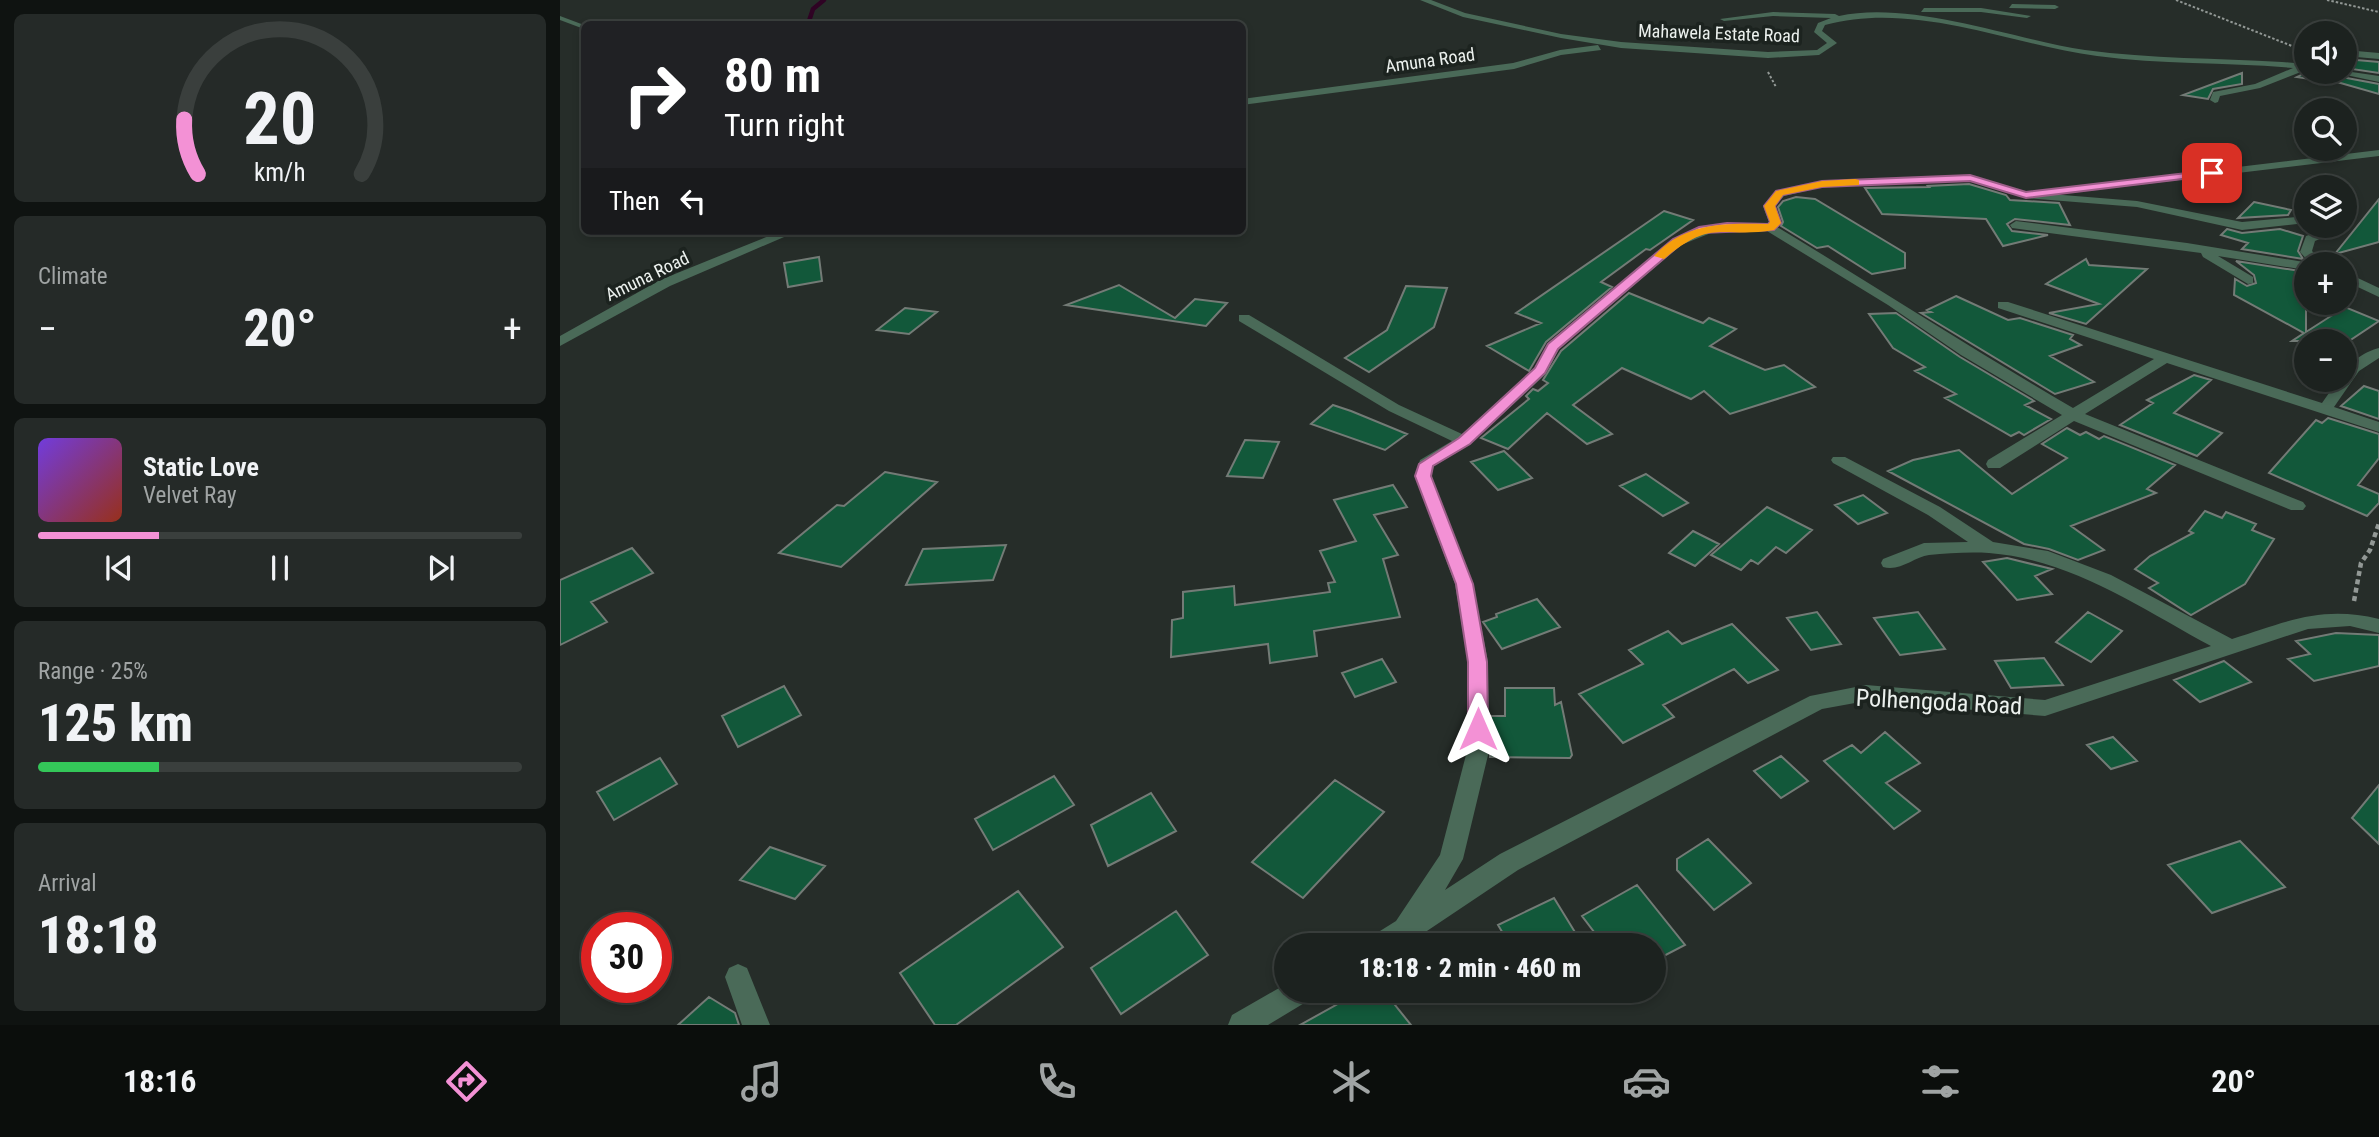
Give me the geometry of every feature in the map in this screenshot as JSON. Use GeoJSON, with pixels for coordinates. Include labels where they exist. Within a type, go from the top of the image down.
{"type":"FeatureCollection","features":[{"type":"Feature","properties":{"kind":"street","name":"Mahawela Estate Road"},"geometry":{"type":"LineString","coordinates":[[1424,0],[1462,15],[1561,36],[1621,45],[1768,55],[1819,52],[1833,43],[1818,32],[1822,23],[1838,16]]}},
{"type":"Feature","properties":{"kind":"street"},"geometry":{"type":"LineString","coordinates":[[1981,10],[2001,6],[2055,7]]}},
{"type":"Feature","properties":{"kind":"street"},"geometry":{"type":"LineString","coordinates":[[1724,19],[1815,13],[1981,10],[2027,16]]}},
{"type":"Feature","properties":{"kind":"street"},"geometry":{"type":"LineString","coordinates":[[1815,13],[1838,16],[1908,16],[1980,29],[2036,43],[2116,56],[2294,66]]}},
{"type":"Feature","properties":{"kind":"street","name":"Amuna Road"},"geometry":{"type":"LineString","coordinates":[[1246,102],[1514,66],[1560,52],[1621,45]]}},
{"type":"Feature","properties":{"kind":"street"},"geometry":{"type":"LineString","coordinates":[[2357,54],[2379,55]]}},
{"type":"Feature","properties":{"kind":"street"},"geometry":{"type":"LineString","coordinates":[[2357,63],[2368,71],[2367,77]]}},
{"type":"Feature","properties":{"kind":"street"},"geometry":{"type":"LineString","coordinates":[[2215,100],[2216,94],[2257,86],[2294,72]]}},
{"type":"Feature","properties":{"kind":"street"},"geometry":{"type":"LineString","coordinates":[[2357,75],[2379,79]]}},
{"type":"Feature","properties":{"kind":"street"},"geometry":{"type":"LineString","coordinates":[[2026,195],[2379,153]]}},
{"type":"Feature","properties":{"kind":"street"},"geometry":{"type":"LineString","coordinates":[[1770,228],[1775,223],[1769,206],[1780,193],[1822,184],[1970,178],[2026,195],[2137,204],[2242,226],[2294,221]]}},
{"type":"Feature","properties":{"kind":"street"},"geometry":{"type":"LineString","coordinates":[[2016,225],[2294,263]]}},
{"type":"Feature","properties":{"kind":"street"},"geometry":{"type":"LineString","coordinates":[[1403,933],[1451,859],[1478,751],[1478,662],[1464,584],[1423,476],[1426,464],[1464,441],[1541,370],[1553,347],[1677,242],[1699,230],[1727,227],[1770,228],[1893,302],[1966,352],[2073,415],[2297,506]]}},
{"type":"Feature","properties":{"kind":"street","name":"Amuna Road"},"geometry":{"type":"LineString","coordinates":[[560,342],[665,283],[782,235]]}},
{"type":"Feature","properties":{"kind":"street"},"geometry":{"type":"LineString","coordinates":[[2188,247],[2216,258],[2248,280]]}},
{"type":"Feature","properties":{"kind":"street"},"geometry":{"type":"LineString","coordinates":[[2357,282],[2379,293]]}},
{"type":"Feature","properties":{"kind":"street"},"geometry":{"type":"LineString","coordinates":[[2003,305],[2379,427]]}},
{"type":"Feature","properties":{"kind":"street"},"geometry":{"type":"LineString","coordinates":[[1244,318],[1394,408],[1464,441]]}},
{"type":"Feature","properties":{"kind":"street"},"geometry":{"type":"LineString","coordinates":[[2324,411],[2354,368],[2379,352]]}},
{"type":"Feature","properties":{"kind":"street"},"geometry":{"type":"LineString","coordinates":[[1994,464],[2167,358]]}},
{"type":"Feature","properties":{"kind":"street"},"geometry":{"type":"LineString","coordinates":[[1839,460],[1934,511],[1988,547]]}},
{"type":"Feature","properties":{"kind":"street"},"geometry":{"type":"LineString","coordinates":[[1890,564],[1924,549],[1988,547],[2042,555],[2104,579],[2230,647]]}},
{"type":"Feature","properties":{"kind":"street","name":"Polhengoda Road"},"geometry":{"type":"LineString","coordinates":[[1403,933],[1509,862],[1817,702],[1866,693],[2045,708],[2307,622],[2350,619],[2379,626]]}},
{"type":"Feature","properties":{"kind":"street"},"geometry":{"type":"LineString","coordinates":[[738,977],[756,1025]]}},
{"type":"Feature","properties":{"kind":"street"},"geometry":{"type":"LineString","coordinates":[[1242,1025],[1280,1003]]}},
{"type":"Feature","properties":{"kind":"lane"},"geometry":{"type":"LineString","coordinates":[[560,18],[581,26]]}},
{"type":"Feature","properties":{"kind":"path"},"geometry":{"type":"LineString","coordinates":[[2176,0],[2294,47]]}},
{"type":"Feature","properties":{"kind":"path"},"geometry":{"type":"LineString","coordinates":[[2327,0],[2379,12]]}},
{"type":"Feature","properties":{"kind":"path"},"geometry":{"type":"LineString","coordinates":[[2350,619],[2361,563],[2370,551],[2379,523]]}},
{"type":"Feature","properties":{"kind":"building"},"geometry":{"type":"Polygon","coordinates":[[[2357,60],[2379,62],[2379,73],[2357,70],[2357,60]]]}},
{"type":"Feature","properties":{"kind":"building"},"geometry":{"type":"Polygon","coordinates":[[[2242,73],[2242,84],[2213,89],[2208,99],[2183,95],[2242,73]]]}},
{"type":"Feature","properties":{"kind":"building"},"geometry":{"type":"Polygon","coordinates":[[[2357,80],[2379,84],[2379,94],[2344,84],[2357,84],[2357,80]]]}},
{"type":"Feature","properties":{"kind":"building"},"geometry":{"type":"Polygon","coordinates":[[[1969,184],[2006,195],[2010,200],[2059,203],[2070,225],[2015,219],[2007,224],[2012,231],[2048,235],[2003,246],[1986,219],[1882,214],[1865,188],[1969,184]]]}},
{"type":"Feature","properties":{"kind":"building"},"geometry":{"type":"Polygon","coordinates":[[[1796,197],[1815,199],[1905,253],[1905,268],[1872,274],[1828,246],[1817,248],[1781,226],[1783,222],[1778,207],[1783,201],[1796,197]]]}},
{"type":"Feature","properties":{"kind":"building"},"geometry":{"type":"Polygon","coordinates":[[[2379,199],[2379,242],[2337,252],[2348,238],[2357,238],[2357,226],[2379,199]]]}},
{"type":"Feature","properties":{"kind":"building"},"geometry":{"type":"Polygon","coordinates":[[[2254,202],[2291,210],[2288,215],[2238,218],[2254,202]]]}},
{"type":"Feature","properties":{"kind":"building"},"geometry":{"type":"Polygon","coordinates":[[[1664,211],[1693,220],[1650,250],[1646,249],[1601,282],[1612,287],[1546,342],[1529,371],[1487,346],[1541,323],[1516,313],[1664,211]]]}},
{"type":"Feature","properties":{"kind":"building"},"geometry":{"type":"Polygon","coordinates":[[[2227,229],[2242,233],[2280,229],[2294,233],[2294,238],[2302,238],[2299,252],[2294,252],[2294,258],[2242,249],[2248,243],[2221,235],[2227,229]]]}},
{"type":"Feature","properties":{"kind":"building"},"geometry":{"type":"Polygon","coordinates":[[[819,257],[822,281],[788,287],[784,263],[819,257]]]}},
{"type":"Feature","properties":{"kind":"building"},"geometry":{"type":"Polygon","coordinates":[[[2086,259],[2089,265],[2147,269],[2086,324],[2049,313],[2099,304],[2046,284],[2086,259]]]}},
{"type":"Feature","properties":{"kind":"building"},"geometry":{"type":"Polygon","coordinates":[[[2236,261],[2294,270],[2294,315],[2306,315],[2306,329],[2297,329],[2234,295],[2235,279],[2247,286],[2256,283],[2254,275],[2236,261]]]}},
{"type":"Feature","properties":{"kind":"building"},"geometry":{"type":"Polygon","coordinates":[[[1119,285],[1175,318],[1195,299],[1227,303],[1206,326],[1066,305],[1119,285]]]}},
{"type":"Feature","properties":{"kind":"building"},"geometry":{"type":"Polygon","coordinates":[[[1406,286],[1447,288],[1434,327],[1369,372],[1345,358],[1387,330],[1406,286]]]}},
{"type":"Feature","properties":{"kind":"building"},"geometry":{"type":"Polygon","coordinates":[[[1629,293],[1703,323],[1709,318],[1736,329],[1710,346],[1765,370],[1784,365],[1815,387],[1730,414],[1704,391],[1691,399],[1622,368],[1573,405],[1612,434],[1587,444],[1547,413],[1508,449],[1481,438],[1529,399],[1526,396],[1533,389],[1538,391],[1548,383],[1543,380],[1561,351],[1629,293]]]}},
{"type":"Feature","properties":{"kind":"building"},"geometry":{"type":"Polygon","coordinates":[[[1956,296],[2008,320],[2020,318],[2073,335],[2070,339],[2081,345],[2050,356],[2094,382],[2055,394],[1921,313],[1931,312],[1927,310],[1956,296]]]}},
{"type":"Feature","properties":{"kind":"building"},"geometry":{"type":"Polygon","coordinates":[[[905,308],[937,312],[909,334],[877,330],[905,308]]]}},
{"type":"Feature","properties":{"kind":"building"},"geometry":{"type":"Polygon","coordinates":[[[2357,312],[2379,321],[2357,336],[2357,329],[2311,329],[2333,315],[2357,315],[2357,312]]]}},
{"type":"Feature","properties":{"kind":"building"},"geometry":{"type":"Polygon","coordinates":[[[1896,313],[1960,357],[2034,401],[2025,405],[2051,419],[2024,435],[2019,432],[2011,436],[1945,398],[1956,394],[1915,371],[1925,367],[1893,348],[1869,314],[1896,313]]]}},
{"type":"Feature","properties":{"kind":"building"},"geometry":{"type":"Polygon","coordinates":[[[2194,375],[2211,380],[2174,413],[2222,433],[2197,456],[2120,425],[2153,403],[2147,400],[2194,375]]]}},
{"type":"Feature","properties":{"kind":"building"},"geometry":{"type":"Polygon","coordinates":[[[2364,386],[2379,391],[2379,419],[2341,406],[2364,386]]]}},
{"type":"Feature","properties":{"kind":"building"},"geometry":{"type":"Polygon","coordinates":[[[1333,405],[1407,434],[1385,450],[1311,424],[1333,405]]]}},
{"type":"Feature","properties":{"kind":"building"},"geometry":{"type":"Polygon","coordinates":[[[2328,418],[2379,434],[2379,458],[2358,485],[2379,494],[2379,503],[2367,516],[2269,473],[2316,420],[2322,423],[2328,418]]]}},
{"type":"Feature","properties":{"kind":"building"},"geometry":{"type":"Polygon","coordinates":[[[2067,428],[2080,435],[2086,432],[2099,439],[2104,436],[2175,465],[2147,489],[2156,493],[2071,526],[2104,550],[2078,560],[2049,549],[2024,544],[1888,471],[1913,460],[1959,450],[2012,494],[2067,458],[2042,444],[2067,428]]]}},
{"type":"Feature","properties":{"kind":"building"},"geometry":{"type":"Polygon","coordinates":[[[1245,440],[1279,442],[1263,478],[1227,476],[1245,440]]]}},
{"type":"Feature","properties":{"kind":"building"},"geometry":{"type":"Polygon","coordinates":[[[1504,451],[1532,478],[1498,490],[1471,462],[1504,451]]]}},
{"type":"Feature","properties":{"kind":"building"},"geometry":{"type":"Polygon","coordinates":[[[885,472],[937,482],[841,567],[779,553],[837,505],[844,506],[885,472]]]}},
{"type":"Feature","properties":{"kind":"building"},"geometry":{"type":"Polygon","coordinates":[[[1646,474],[1688,503],[1663,516],[1620,486],[1646,474]]]}},
{"type":"Feature","properties":{"kind":"building"},"geometry":{"type":"Polygon","coordinates":[[[1393,485],[1407,507],[1374,515],[1398,555],[1383,559],[1400,617],[1314,631],[1317,656],[1270,663],[1268,644],[1171,657],[1172,620],[1183,618],[1183,592],[1234,586],[1235,605],[1330,592],[1328,583],[1335,582],[1320,551],[1356,541],[1334,500],[1393,485]]]}},
{"type":"Feature","properties":{"kind":"building"},"geometry":{"type":"Polygon","coordinates":[[[1863,495],[1887,513],[1858,524],[1835,505],[1863,495]]]}},
{"type":"Feature","properties":{"kind":"building"},"geometry":{"type":"Polygon","coordinates":[[[1767,507],[1812,530],[1786,553],[1776,547],[1758,564],[1751,560],[1741,570],[1711,555],[1767,507]]]}},
{"type":"Feature","properties":{"kind":"building"},"geometry":{"type":"Polygon","coordinates":[[[2205,511],[2222,518],[2226,512],[2256,524],[2252,530],[2274,539],[2245,584],[2191,615],[2149,588],[2158,583],[2135,569],[2150,556],[2193,533],[2189,531],[2205,511]]]}},
{"type":"Feature","properties":{"kind":"building"},"geometry":{"type":"Polygon","coordinates":[[[1693,531],[1719,544],[1695,566],[1669,553],[1693,531]]]}},
{"type":"Feature","properties":{"kind":"building"},"geometry":{"type":"Polygon","coordinates":[[[1006,545],[993,580],[906,585],[923,549],[1006,545]]]}},
{"type":"Feature","properties":{"kind":"building"},"geometry":{"type":"Polygon","coordinates":[[[632,548],[653,573],[591,602],[607,622],[560,645],[560,580],[632,548]]]}},
{"type":"Feature","properties":{"kind":"building"},"geometry":{"type":"Polygon","coordinates":[[[2007,558],[2052,569],[2035,576],[2052,594],[2017,600],[1983,562],[2007,558]]]}},
{"type":"Feature","properties":{"kind":"building"},"geometry":{"type":"Polygon","coordinates":[[[1537,599],[1560,627],[1502,649],[1483,622],[1497,617],[1496,614],[1537,599]]]}},
{"type":"Feature","properties":{"kind":"building"},"geometry":{"type":"Polygon","coordinates":[[[1817,612],[1841,644],[1811,650],[1787,618],[1817,612]]]}},
{"type":"Feature","properties":{"kind":"building"},"geometry":{"type":"Polygon","coordinates":[[[1918,612],[1945,649],[1900,655],[1874,618],[1918,612]]]}},
{"type":"Feature","properties":{"kind":"building"},"geometry":{"type":"Polygon","coordinates":[[[2088,612],[2122,631],[2091,662],[2056,642],[2088,612]]]}},
{"type":"Feature","properties":{"kind":"building"},"geometry":{"type":"Polygon","coordinates":[[[1732,624],[1778,670],[1748,683],[1734,669],[1663,705],[1674,717],[1623,743],[1579,694],[1643,664],[1629,650],[1668,631],[1682,644],[1732,624]]]}},
{"type":"Feature","properties":{"kind":"building"},"geometry":{"type":"Polygon","coordinates":[[[2336,633],[2379,635],[2379,666],[2314,681],[2288,659],[2310,654],[2296,641],[2336,633]]]}},
{"type":"Feature","properties":{"kind":"building"},"geometry":{"type":"Polygon","coordinates":[[[2044,658],[2063,685],[2011,688],[1995,661],[2044,658]]]}},
{"type":"Feature","properties":{"kind":"building"},"geometry":{"type":"Polygon","coordinates":[[[1382,659],[1396,682],[1355,697],[1342,673],[1382,659]]]}},
{"type":"Feature","properties":{"kind":"building"},"geometry":{"type":"Polygon","coordinates":[[[2224,661],[2251,682],[2200,702],[2174,680],[2224,661]]]}},
{"type":"Feature","properties":{"kind":"building"},"geometry":{"type":"Polygon","coordinates":[[[784,686],[801,715],[738,747],[722,716],[784,686]]]}},
{"type":"Feature","properties":{"kind":"building"},"geometry":{"type":"Polygon","coordinates":[[[1505,688],[1554,688],[1555,705],[1561,702],[1572,755],[1570,758],[1490,757],[1491,716],[1505,716],[1505,688]]]}},
{"type":"Feature","properties":{"kind":"building"},"geometry":{"type":"Polygon","coordinates":[[[1885,732],[1920,763],[1886,783],[1920,811],[1894,829],[1824,761],[1852,745],[1861,753],[1885,732]]]}},
{"type":"Feature","properties":{"kind":"building"},"geometry":{"type":"Polygon","coordinates":[[[2113,737],[2137,761],[2111,769],[2087,745],[2113,737]]]}},
{"type":"Feature","properties":{"kind":"building"},"geometry":{"type":"Polygon","coordinates":[[[1781,756],[1808,781],[1781,798],[1754,771],[1781,756]]]}},
{"type":"Feature","properties":{"kind":"building"},"geometry":{"type":"Polygon","coordinates":[[[660,758],[677,784],[614,820],[597,792],[660,758]]]}},
{"type":"Feature","properties":{"kind":"building"},"geometry":{"type":"Polygon","coordinates":[[[1054,776],[1074,805],[993,850],[975,819],[1054,776]]]}},
{"type":"Feature","properties":{"kind":"building"},"geometry":{"type":"Polygon","coordinates":[[[1335,780],[1384,812],[1303,898],[1252,862],[1335,780]]]}},
{"type":"Feature","properties":{"kind":"building"},"geometry":{"type":"Polygon","coordinates":[[[2379,785],[2379,844],[2352,818],[2379,785]]]}},
{"type":"Feature","properties":{"kind":"building"},"geometry":{"type":"Polygon","coordinates":[[[1151,793],[1176,831],[1108,866],[1091,825],[1151,793]]]}},
{"type":"Feature","properties":{"kind":"building"},"geometry":{"type":"Polygon","coordinates":[[[1708,839],[1751,883],[1714,910],[1677,870],[1677,859],[1708,839]]]}},
{"type":"Feature","properties":{"kind":"building"},"geometry":{"type":"Polygon","coordinates":[[[2240,841],[2285,887],[2212,913],[2168,865],[2240,841]]]}},
{"type":"Feature","properties":{"kind":"building"},"geometry":{"type":"Polygon","coordinates":[[[770,847],[825,866],[795,899],[740,880],[770,847]]]}},
{"type":"Feature","properties":{"kind":"building"},"geometry":{"type":"Polygon","coordinates":[[[1637,885],[1685,945],[1666,955],[1666,933],[1595,933],[1582,916],[1637,885]]]}},
{"type":"Feature","properties":{"kind":"building"},"geometry":{"type":"Polygon","coordinates":[[[1018,891],[1063,947],[956,1025],[935,1025],[900,973],[1018,891]]]}},
{"type":"Feature","properties":{"kind":"building"},"geometry":{"type":"Polygon","coordinates":[[[1554,898],[1576,933],[1503,933],[1498,925],[1554,898]]]}},
{"type":"Feature","properties":{"kind":"building"},"geometry":{"type":"Polygon","coordinates":[[[1176,911],[1208,955],[1121,1014],[1091,968],[1176,911]]]}},
{"type":"Feature","properties":{"kind":"building"},"geometry":{"type":"Polygon","coordinates":[[[709,997],[735,1013],[739,1025],[678,1025],[709,997]]]}},
{"type":"Feature","properties":{"kind":"building"},"geometry":{"type":"Polygon","coordinates":[[[1340,1003],[1393,1003],[1411,1025],[1300,1025],[1340,1003]]]}},
{"type":"Feature","properties":{"kind":"waterway"},"geometry":{"type":"LineString","coordinates":[[809,21],[813,9],[824,0]]}},
{"type":"Feature","properties":{"kind":"slow traffic"},"geometry":{"type":"LineString","coordinates":[[1660,256],[1677,242],[1699,230],[1727,227],[1770,228],[1775,223],[1769,206],[1780,193],[1822,184],[1855,183]]}},
{"type":"Feature","properties":{"kind":"route"},"geometry":{"type":"LineString","coordinates":[[1478,729],[1478,662],[1464,584],[1423,476],[1426,464],[1464,441],[1541,370],[1553,347],[1677,242],[1699,230],[1727,227],[1770,228],[1775,223],[1769,206],[1780,193],[1822,184],[1970,178],[2026,195],[2212,173]]}}]}
